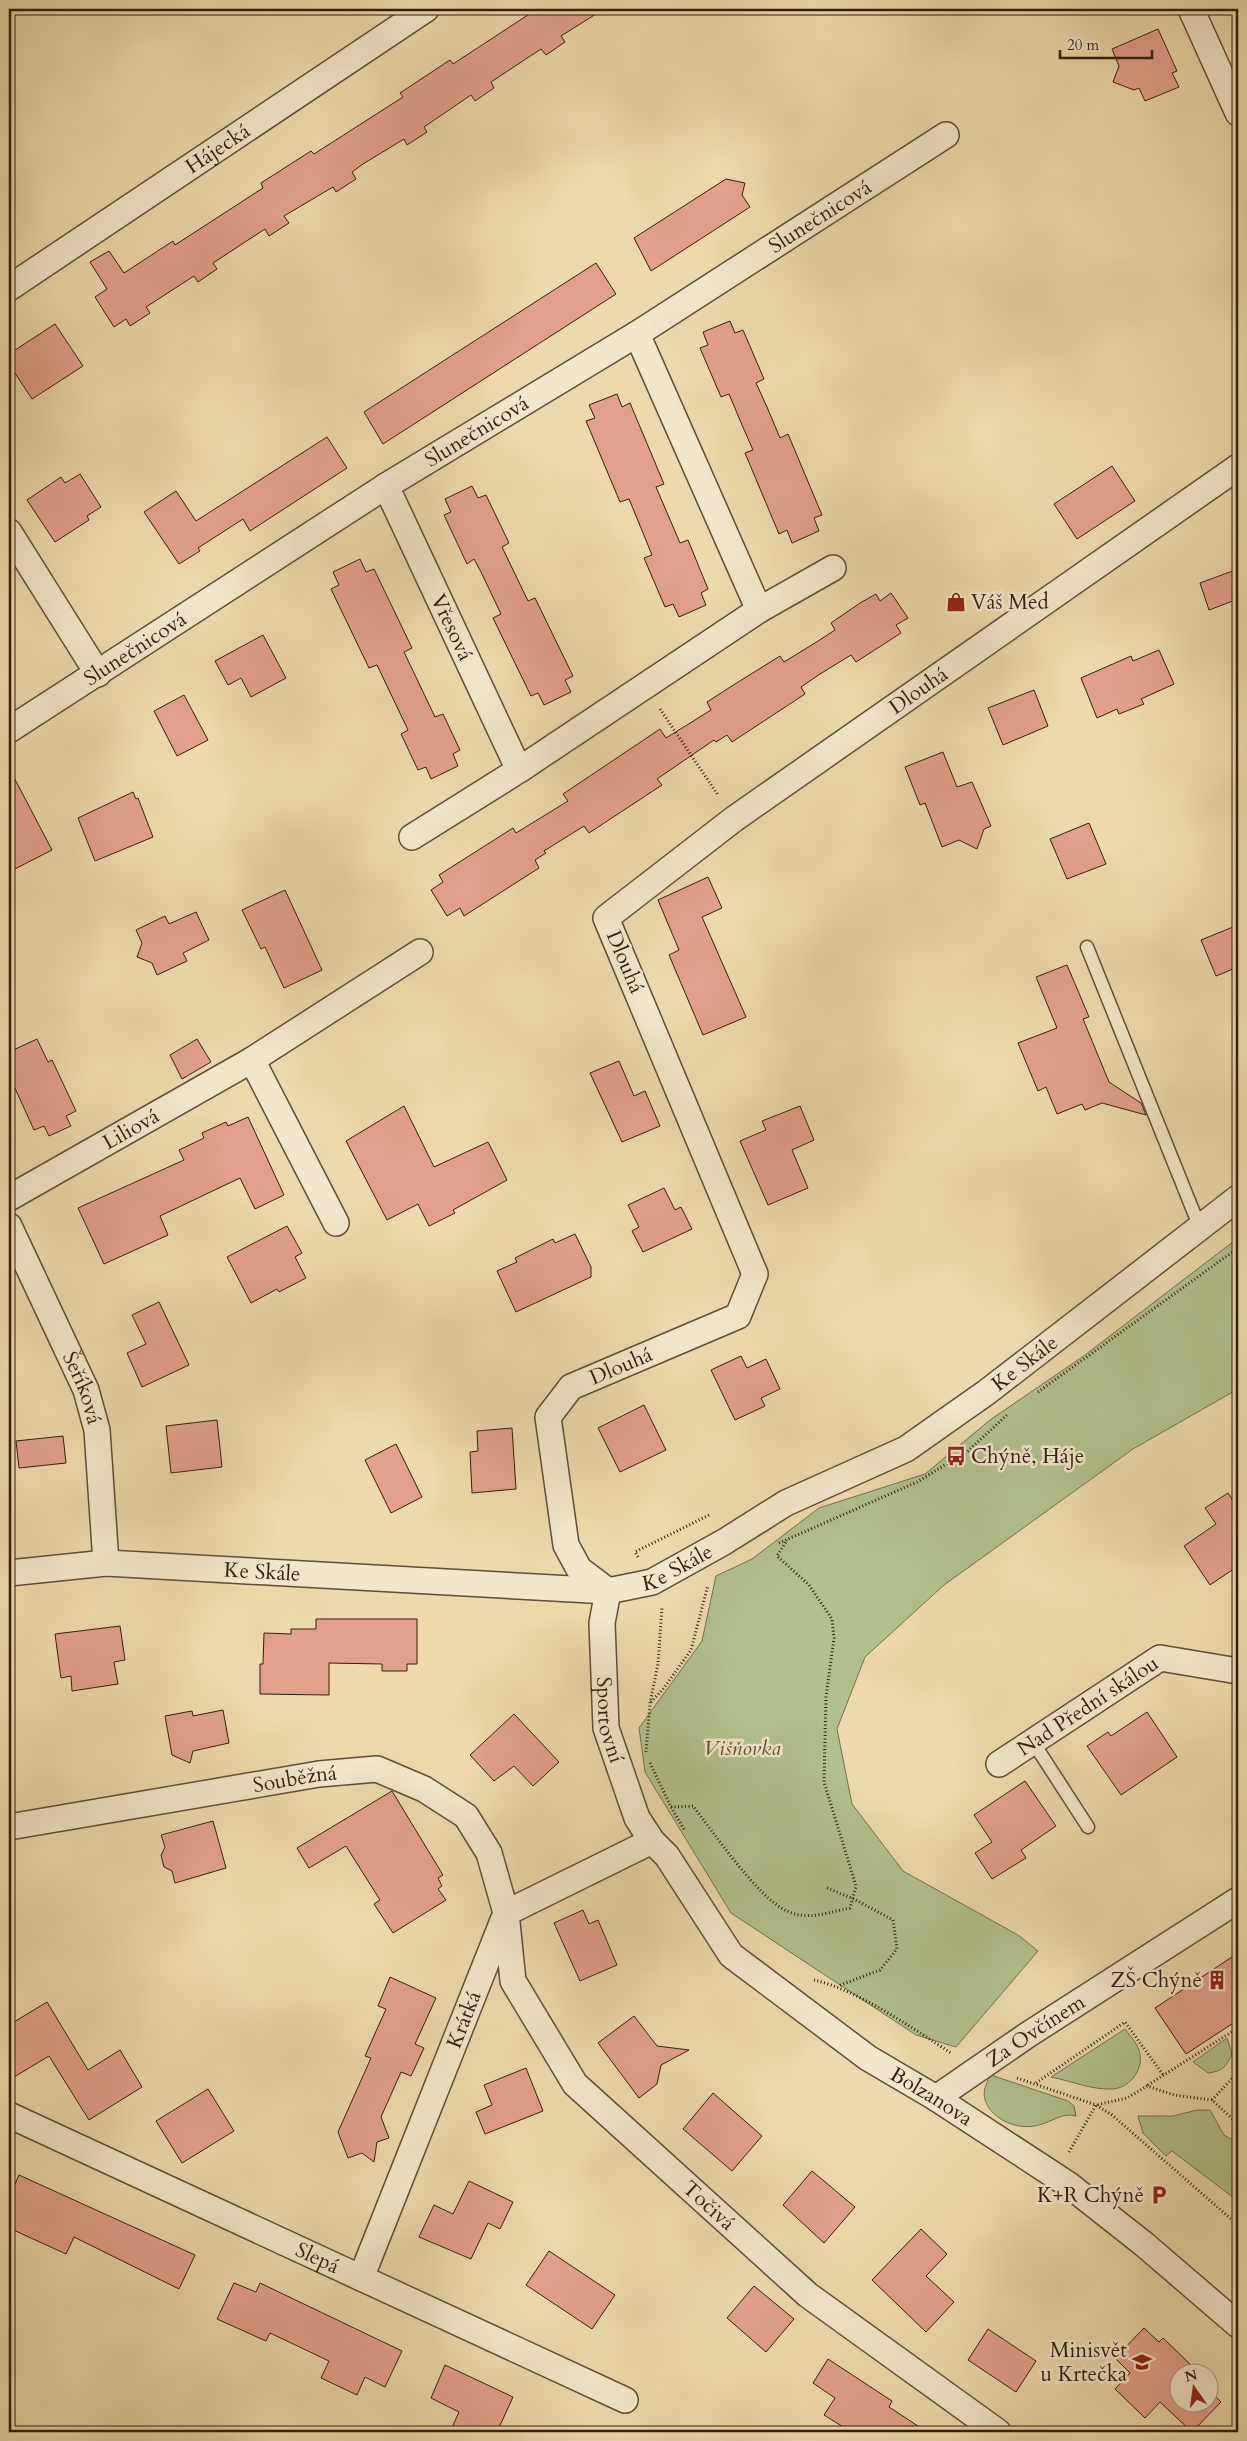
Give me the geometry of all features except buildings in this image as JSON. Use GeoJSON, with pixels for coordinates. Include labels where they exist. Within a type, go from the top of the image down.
{"type":"FeatureCollection","features":[{"type":"Feature","properties":{"kind":"street","name":"Hájecká"},"geometry":{"type":"LineString","coordinates":[[9,288],[426,9]]}},
{"type":"Feature","properties":{"kind":"street"},"geometry":{"type":"LineString","coordinates":[[1191,9],[1238,113]]}},
{"type":"Feature","properties":{"kind":"street","name":"Slunečnicová"},"geometry":{"type":"LineString","coordinates":[[9,730],[386,486],[636,334],[946,135]]}},
{"type":"Feature","properties":{"kind":"street"},"geometry":{"type":"LineString","coordinates":[[636,334],[759,610]]}},
{"type":"Feature","properties":{"kind":"street","name":"Dlouhá"},"geometry":{"type":"LineString","coordinates":[[608,1591],[579,1569],[566,1545],[548,1417],[571,1388],[738,1316],[755,1274],[606,918],[734,819],[1238,467]]}},
{"type":"Feature","properties":{"kind":"street","name":"Vřesová"},"geometry":{"type":"LineString","coordinates":[[386,486],[519,770]]}},
{"type":"Feature","properties":{"kind":"street"},"geometry":{"type":"LineString","coordinates":[[9,532],[98,674]]}},
{"type":"Feature","properties":{"kind":"street"},"geometry":{"type":"LineString","coordinates":[[412,837],[519,770],[759,610],[833,568]]}},
{"type":"Feature","properties":{"kind":"street","name":"Liliová"},"geometry":{"type":"LineString","coordinates":[[9,1198],[252,1060],[420,952]]}},
{"type":"Feature","properties":{"kind":"street"},"geometry":{"type":"LineString","coordinates":[[252,1060],[336,1223]]}},
{"type":"Feature","properties":{"kind":"street","name":"Ke Skále"},"geometry":{"type":"LineString","coordinates":[[9,1573],[106,1563],[608,1591],[652,1582],[724,1542],[786,1503],[906,1449],[988,1392],[1238,1198]]}},
{"type":"Feature","properties":{"kind":"street","name":"Šeříková"},"geometry":{"type":"LineString","coordinates":[[9,1226],[86,1390],[97,1430],[106,1563]]}},
{"type":"Feature","properties":{"kind":"street","name":"Sportovní"},"geometry":{"type":"LineString","coordinates":[[608,1591],[602,1623],[606,1728],[637,1818],[652,1841]]}},
{"type":"Feature","properties":{"kind":"street","name":"Nad Přední skálou"},"geometry":{"type":"LineString","coordinates":[[999,1764],[1160,1658],[1238,1671]]}},
{"type":"Feature","properties":{"kind":"street","name":"Souběžná"},"geometry":{"type":"LineString","coordinates":[[9,1827],[319,1774],[377,1769],[424,1788],[466,1816],[489,1853],[506,1913]]}},
{"type":"Feature","properties":{"kind":"street"},"geometry":{"type":"LineString","coordinates":[[506,1913],[652,1841]]}},
{"type":"Feature","properties":{"kind":"street","name":"Bolzanova"},"geometry":{"type":"LineString","coordinates":[[652,1841],[667,1856],[731,1955],[868,2058],[936,2098],[1069,2185],[1145,2244],[1238,2325]]}},
{"type":"Feature","properties":{"kind":"street","name":"Za Ovčínem"},"geometry":{"type":"LineString","coordinates":[[936,2098],[980,2067],[1238,1900]]}},
{"type":"Feature","properties":{"kind":"street","name":"Krátká"},"geometry":{"type":"LineString","coordinates":[[361,2278],[506,1913]]}},
{"type":"Feature","properties":{"kind":"street","name":"Točivá"},"geometry":{"type":"LineString","coordinates":[[506,1913],[513,1981],[575,2084],[808,2294],[998,2432]]}},
{"type":"Feature","properties":{"kind":"street","name":"Slepá"},"geometry":{"type":"LineString","coordinates":[[9,2115],[626,2400]]}},
{"type":"Feature","properties":{"kind":"lane"},"geometry":{"type":"LineString","coordinates":[[1087,947],[1200,1228]]}},
{"type":"Feature","properties":{"kind":"lane"},"geometry":{"type":"LineString","coordinates":[[1033,1742],[1088,1828]]}},
{"type":"Feature","properties":{"kind":"path"},"geometry":{"type":"LineString","coordinates":[[644,686],[734,819]]}},
{"type":"Feature","properties":{"kind":"path"},"geometry":{"type":"LineString","coordinates":[[637,1818],[671,1807],[693,1806],[765,1895],[787,1912],[815,1916],[850,1908],[856,1886],[824,1782],[826,1697],[834,1638],[832,1619],[809,1585],[777,1556],[787,1540]]}},
{"type":"Feature","properties":{"kind":"path"},"geometry":{"type":"LineString","coordinates":[[650,1704],[691,1650],[710,1577]]}},
{"type":"Feature","properties":{"kind":"path"},"geometry":{"type":"LineString","coordinates":[[646,1753],[650,1704],[658,1664],[662,1602],[652,1582]]}},
{"type":"Feature","properties":{"kind":"path"},"geometry":{"type":"LineString","coordinates":[[650,1762],[671,1807],[690,1839]]}},
{"type":"Feature","properties":{"kind":"path"},"geometry":{"type":"LineString","coordinates":[[826,1888],[854,1899],[893,1920],[897,1949],[880,1970],[837,1986]]}},
{"type":"Feature","properties":{"kind":"path"},"geometry":{"type":"LineString","coordinates":[[806,1976],[837,1986],[908,2026],[954,2056],[980,2067]]}},
{"type":"Feature","properties":{"kind":"path"},"geometry":{"type":"LineString","coordinates":[[1164,2076],[1125,2022],[1036,2083],[1096,2105],[1112,2115],[1238,2224]]}},
{"type":"Feature","properties":{"kind":"path"},"geometry":{"type":"LineString","coordinates":[[1096,2105],[1127,2098],[1238,2028]]}},
{"type":"Feature","properties":{"kind":"path"},"geometry":{"type":"LineString","coordinates":[[1212,2100],[1238,2072]]}},
{"type":"Feature","properties":{"kind":"path"},"geometry":{"type":"LineString","coordinates":[[1147,2086],[1174,2095],[1212,2100],[1238,2124]]}},
{"type":"Feature","properties":{"kind":"green space","name":"Višňovka"},"geometry":{"type":"Polygon","coordinates":[[[1238,1238],[1238,1389],[1133,1449],[944,1585],[865,1657],[837,1729],[852,1804],[903,1871],[1018,1935],[1038,1951],[956,2047],[916,2035],[731,1913],[645,1772],[639,1728],[702,1641],[716,1576],[752,1559],[819,1508],[925,1474],[990,1420],[1085,1355],[1238,1238]]]}},
{"type":"Feature","properties":{"kind":"green space"},"geometry":{"type":"Polygon","coordinates":[[[1125,2029],[1138,2048],[1140,2061],[1137,2073],[1124,2086],[1104,2089],[1051,2077],[1125,2029]]]}},
{"type":"Feature","properties":{"kind":"green space"},"geometry":{"type":"Polygon","coordinates":[[[1227,2038],[1232,2054],[1223,2068],[1208,2073],[1193,2062],[1227,2038]]]}},
{"type":"Feature","properties":{"kind":"green space"},"geometry":{"type":"Polygon","coordinates":[[[991,2075],[1068,2101],[1074,2106],[1076,2116],[1066,2115],[1044,2124],[1025,2127],[1011,2124],[999,2118],[987,2104],[984,2095],[991,2075]]]}},
{"type":"Feature","properties":{"kind":"green space"},"geometry":{"type":"Polygon","coordinates":[[[1197,2110],[1210,2110],[1224,2135],[1238,2143],[1238,2201],[1172,2151],[1166,2156],[1143,2133],[1138,2116],[1173,2116],[1197,2110]]]}},
{"type":"Feature","properties":{"kind":"place","name":"Váš Med"},"geometry":{"type":"Point","coordinates":[956,602]}},
{"type":"Feature","properties":{"kind":"place","name":"Chýně, Háje"},"geometry":{"type":"Point","coordinates":[956,1456]}},
{"type":"Feature","properties":{"kind":"place","name":"ZŠ Chýně"},"geometry":{"type":"Point","coordinates":[1217,1980]}},
{"type":"Feature","properties":{"kind":"place","name":"K+R Chýně"},"geometry":{"type":"Point","coordinates":[1159,2195]}},
{"type":"Feature","properties":{"kind":"place","name":"Minisvět u Krtečka"},"geometry":{"type":"Point","coordinates":[1142,2362]}}]}
